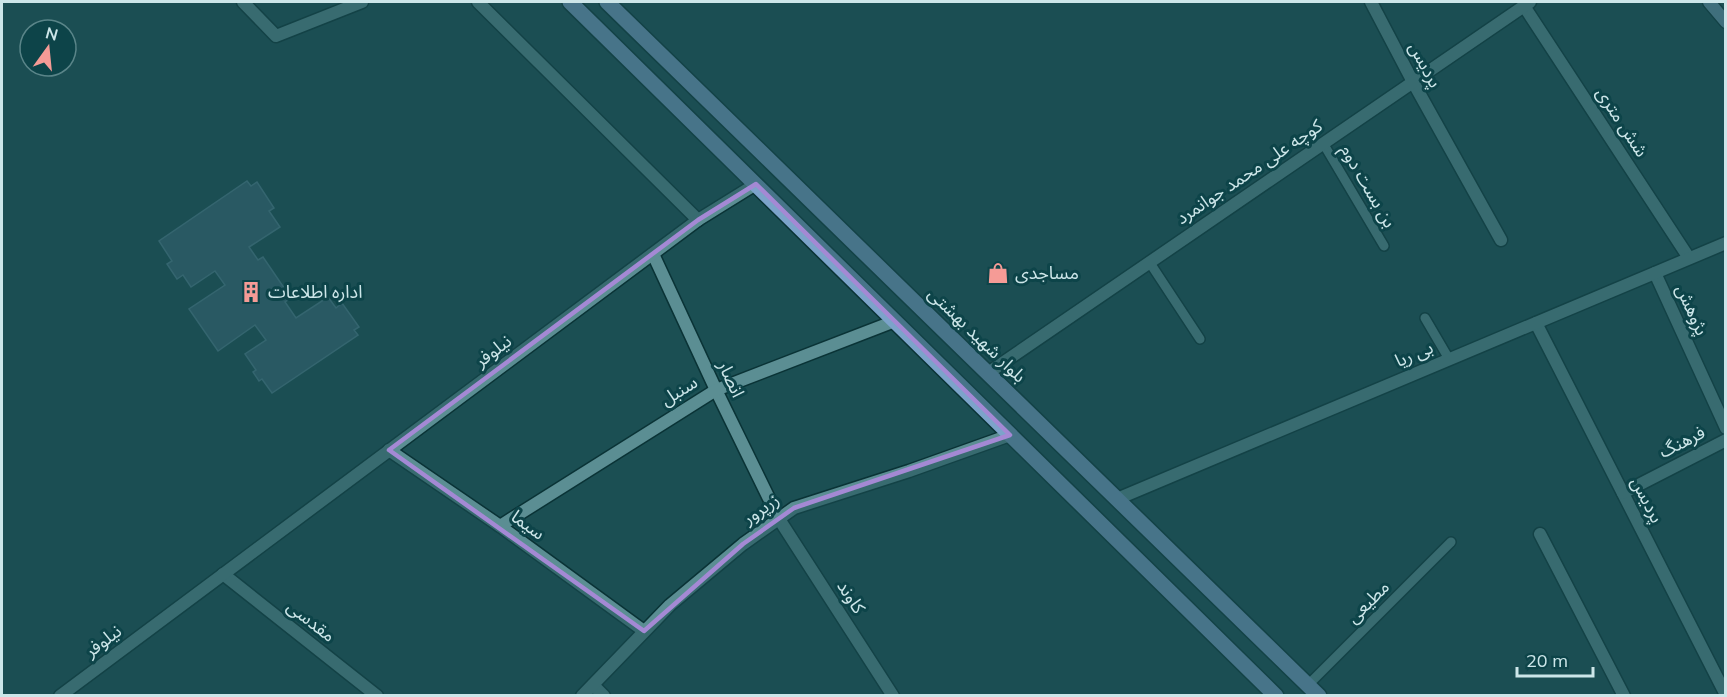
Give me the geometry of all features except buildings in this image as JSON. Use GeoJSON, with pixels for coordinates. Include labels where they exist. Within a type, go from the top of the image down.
{"type":"FeatureCollection","features":[{"type":"Feature","properties":{"kind":"main road"},"geometry":{"type":"LineString","coordinates":[[570,2],[1275,696]]}},
{"type":"Feature","properties":{"kind":"main road","name":"بلوار شهید بهشتی"},"geometry":{"type":"LineString","coordinates":[[607,2],[1319,696]]}},
{"type":"Feature","properties":{"kind":"street"},"geometry":{"type":"LineString","coordinates":[[243,2],[276,36],[362,2]]}},
{"type":"Feature","properties":{"kind":"street"},"geometry":{"type":"LineString","coordinates":[[478,2],[698,220]]}},
{"type":"Feature","properties":{"kind":"street","name":"پردیس"},"geometry":{"type":"LineString","coordinates":[[1371,2],[1501,240]]}},
{"type":"Feature","properties":{"kind":"street"},"geometry":{"type":"LineString","coordinates":[[1709,2],[1725,22]]}},
{"type":"Feature","properties":{"kind":"street","name":"کوچه علی محمد جوانمرد"},"geometry":{"type":"LineString","coordinates":[[988,373],[1527,4]]}},
{"type":"Feature","properties":{"kind":"street","name":"شش متری"},"geometry":{"type":"LineString","coordinates":[[1527,4],[1689,258]]}},
{"type":"Feature","properties":{"kind":"street","name":"نیلوفر"},"geometry":{"type":"LineString","coordinates":[[60,695],[698,220],[756,184]]}},
{"type":"Feature","properties":{"kind":"street","name":"بی ریا"},"geometry":{"type":"LineString","coordinates":[[1117,499],[1725,243]]}},
{"type":"Feature","properties":{"kind":"street","name":"انصار"},"geometry":{"type":"LineString","coordinates":[[653,254],[778,519]]}},
{"type":"Feature","properties":{"kind":"street","name":"پژوهش"},"geometry":{"type":"LineString","coordinates":[[1655,273],[1725,428]]}},
{"type":"Feature","properties":{"kind":"street","name":"سنبل"},"geometry":{"type":"LineString","coordinates":[[500,526],[716,390],[895,321]]}},
{"type":"Feature","properties":{"kind":"street","name":"پردیس"},"geometry":{"type":"LineString","coordinates":[[1536,323],[1725,694]]}},
{"type":"Feature","properties":{"kind":"street","name":"زرپرور"},"geometry":{"type":"LineString","coordinates":[[582,696],[670,605],[743,544],[794,508],[1010,435]]}},
{"type":"Feature","properties":{"kind":"street","name":"فرهنگ"},"geometry":{"type":"LineString","coordinates":[[1623,493],[1725,440]]}},
{"type":"Feature","properties":{"kind":"street","name":"سیما"},"geometry":{"type":"LineString","coordinates":[[389,450],[500,526],[644,631]]}},
{"type":"Feature","properties":{"kind":"street","name":"کاوند"},"geometry":{"type":"LineString","coordinates":[[778,519],[893,696]]}},
{"type":"Feature","properties":{"kind":"street"},"geometry":{"type":"LineString","coordinates":[[1540,534],[1624,696]]}},
{"type":"Feature","properties":{"kind":"street","name":"مقدسی"},"geometry":{"type":"LineString","coordinates":[[223,574],[377,696]]}},
{"type":"Feature","properties":{"kind":"street"},"geometry":{"type":"LineString","coordinates":[[593,685],[604,696]]}},
{"type":"Feature","properties":{"kind":"lane","name":"بن بست دوم"},"geometry":{"type":"LineString","coordinates":[[1323,143],[1384,246]]}},
{"type":"Feature","properties":{"kind":"lane"},"geometry":{"type":"LineString","coordinates":[[1150,263],[1200,339]]}},
{"type":"Feature","properties":{"kind":"lane"},"geometry":{"type":"LineString","coordinates":[[1425,318],[1449,359]]}},
{"type":"Feature","properties":{"kind":"lane","name":"مطیعی"},"geometry":{"type":"LineString","coordinates":[[1308,685],[1451,542]]}},
{"type":"Feature","properties":{"kind":"highlighted area"},"geometry":{"type":"Polygon","coordinates":[[[756,184],[1010,435],[794,508],[743,544],[644,631],[389,450],[698,220],[756,184]]]}},
{"type":"Feature","properties":{"kind":"place","name":"مساجدی"},"geometry":{"type":"Point","coordinates":[998,273]}},
{"type":"Feature","properties":{"kind":"place","name":"اداره اطلاعات"},"geometry":{"type":"Point","coordinates":[251,292]}}]}
